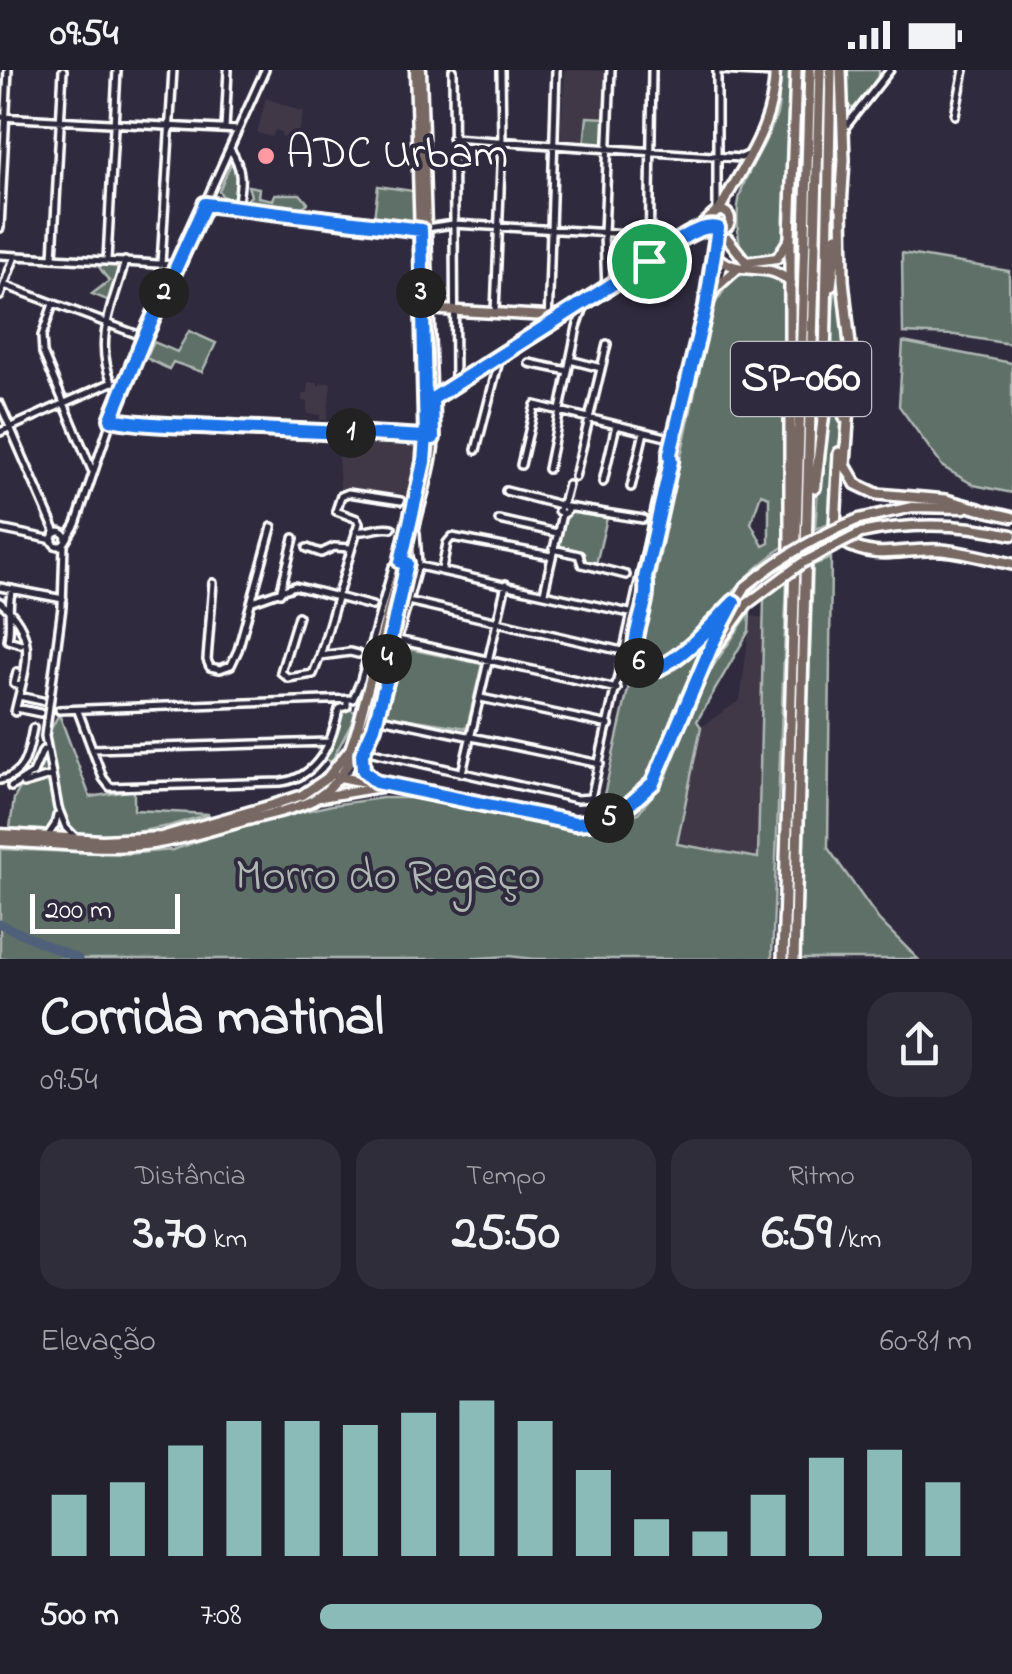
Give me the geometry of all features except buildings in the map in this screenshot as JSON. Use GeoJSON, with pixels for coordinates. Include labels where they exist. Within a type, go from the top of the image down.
{"type":"FeatureCollection","features":[{"type":"Feature","properties":{"kind":"highway"},"geometry":{"type":"LineString","coordinates":[[792,688],[790,237],[796,70]]}},
{"type":"Feature","properties":{"kind":"highway","name":"SP-060"},"geometry":{"type":"LineString","coordinates":[[784,959],[810,70]]}},
{"type":"Feature","properties":{"kind":"highway","name":"SP-060"},"geometry":{"type":"LineString","coordinates":[[794,959],[820,70]]}},
{"type":"Feature","properties":{"kind":"highway"},"geometry":{"type":"LineString","coordinates":[[808,560],[824,412],[831,70]]}},
{"type":"Feature","properties":{"kind":"highway"},"geometry":{"type":"LineString","coordinates":[[841,70],[844,294],[852,363],[845,465],[856,484],[877,494],[946,500],[980,509]]}},
{"type":"Feature","properties":{"kind":"highway"},"geometry":{"type":"LineString","coordinates":[[825,340],[842,201]]}},
{"type":"Feature","properties":{"kind":"highway"},"geometry":{"type":"LineString","coordinates":[[824,412],[829,404],[838,402],[845,416],[835,527],[842,541],[870,552],[895,555],[946,550],[1012,564]]}},
{"type":"Feature","properties":{"kind":"main road"},"geometry":{"type":"LineString","coordinates":[[404,562],[430,472],[418,70]]}},
{"type":"Feature","properties":{"kind":"main road"},"geometry":{"type":"LineString","coordinates":[[432,399],[606,291],[696,231],[716,213],[772,109],[775,72]]}},
{"type":"Feature","properties":{"kind":"main road"},"geometry":{"type":"LineString","coordinates":[[724,264],[735,181]]}},
{"type":"Feature","properties":{"kind":"main road"},"geometry":{"type":"LineString","coordinates":[[716,213],[730,220]]}},
{"type":"Feature","properties":{"kind":"main road"},"geometry":{"type":"LineString","coordinates":[[716,213],[714,256],[738,269],[773,270],[791,283]]}},
{"type":"Feature","properties":{"kind":"main road"},"geometry":{"type":"LineString","coordinates":[[696,231],[717,228],[730,220]]}},
{"type":"Feature","properties":{"kind":"main road"},"geometry":{"type":"LineString","coordinates":[[728,239],[746,262],[777,258],[790,237]]}},
{"type":"Feature","properties":{"kind":"main road"},"geometry":{"type":"LineString","coordinates":[[719,285],[738,269]]}},
{"type":"Feature","properties":{"kind":"main road"},"geometry":{"type":"LineString","coordinates":[[425,309],[568,315]]}},
{"type":"Feature","properties":{"kind":"main road"},"geometry":{"type":"LineString","coordinates":[[314,799],[336,778],[359,746],[385,658],[429,437],[432,399],[425,309]]}},
{"type":"Feature","properties":{"kind":"main road"},"geometry":{"type":"LineString","coordinates":[[645,578],[647,592],[636,656],[647,668],[657,669],[694,644],[746,586],[816,537],[859,519],[912,507],[980,509],[1012,517]]}},
{"type":"Feature","properties":{"kind":"main road"},"geometry":{"type":"LineString","coordinates":[[700,672],[747,604],[802,563],[861,534],[892,526],[936,524],[1012,535]]}},
{"type":"Feature","properties":{"kind":"main road"},"geometry":{"type":"LineString","coordinates":[[0,834],[128,840],[173,834],[302,794],[336,778],[376,782],[560,821],[590,822],[612,816],[628,809],[653,783],[734,602]]}},
{"type":"Feature","properties":{"kind":"main road"},"geometry":{"type":"LineString","coordinates":[[363,752],[363,770],[376,782]]}},
{"type":"Feature","properties":{"kind":"main road"},"geometry":{"type":"LineString","coordinates":[[336,778],[358,792]]}},
{"type":"Feature","properties":{"kind":"main road"},"geometry":{"type":"LineString","coordinates":[[0,841],[149,844],[314,799],[390,786]]}},
{"type":"Feature","properties":{"kind":"street"},"geometry":{"type":"LineString","coordinates":[[0,228],[8,70]]}},
{"type":"Feature","properties":{"kind":"street"},"geometry":{"type":"LineString","coordinates":[[53,258],[63,70]]}},
{"type":"Feature","properties":{"kind":"street"},"geometry":{"type":"LineString","coordinates":[[107,260],[117,70]]}},
{"type":"Feature","properties":{"kind":"street"},"geometry":{"type":"LineString","coordinates":[[161,264],[172,70]]}},
{"type":"Feature","properties":{"kind":"street"},"geometry":{"type":"LineString","coordinates":[[226,129],[228,70]]}},
{"type":"Feature","properties":{"kind":"street"},"geometry":{"type":"LineString","coordinates":[[60,539],[76,524],[123,386],[265,70]]}},
{"type":"Feature","properties":{"kind":"street"},"geometry":{"type":"LineString","coordinates":[[453,70],[455,384]]}},
{"type":"Feature","properties":{"kind":"street"},"geometry":{"type":"LineString","coordinates":[[495,312],[501,70]]}},
{"type":"Feature","properties":{"kind":"street"},"geometry":{"type":"LineString","coordinates":[[548,327],[556,70]]}},
{"type":"Feature","properties":{"kind":"street"},"geometry":{"type":"LineString","coordinates":[[606,291],[604,233],[611,70]]}},
{"type":"Feature","properties":{"kind":"street"},"geometry":{"type":"LineString","coordinates":[[649,261],[652,70]]}},
{"type":"Feature","properties":{"kind":"street"},"geometry":{"type":"LineString","coordinates":[[716,213],[718,70],[775,72]]}},
{"type":"Feature","properties":{"kind":"street"},"geometry":{"type":"LineString","coordinates":[[843,129],[890,70]]}},
{"type":"Feature","properties":{"kind":"street"},"geometry":{"type":"LineString","coordinates":[[955,115],[964,70]]}},
{"type":"Feature","properties":{"kind":"street"},"geometry":{"type":"LineString","coordinates":[[842,110],[856,113]]}},
{"type":"Feature","properties":{"kind":"street"},"geometry":{"type":"LineString","coordinates":[[3,117],[238,130]]}},
{"type":"Feature","properties":{"kind":"street"},"geometry":{"type":"LineString","coordinates":[[452,138],[741,158],[750,154]]}},
{"type":"Feature","properties":{"kind":"street"},"geometry":{"type":"LineString","coordinates":[[230,149],[240,164],[242,176],[237,208]]}},
{"type":"Feature","properties":{"kind":"street"},"geometry":{"type":"LineString","coordinates":[[205,204],[424,229],[453,224],[648,235]]}},
{"type":"Feature","properties":{"kind":"street"},"geometry":{"type":"LineString","coordinates":[[0,255],[176,265]]}},
{"type":"Feature","properties":{"kind":"street"},"geometry":{"type":"LineString","coordinates":[[0,296],[15,256]]}},
{"type":"Feature","properties":{"kind":"street"},"geometry":{"type":"LineString","coordinates":[[363,752],[589,800],[706,306],[714,256]]}},
{"type":"Feature","properties":{"kind":"street"},"geometry":{"type":"LineString","coordinates":[[112,382],[102,347],[125,262]]}},
{"type":"Feature","properties":{"kind":"street"},"geometry":{"type":"LineString","coordinates":[[706,306],[719,285],[724,264]]}},
{"type":"Feature","properties":{"kind":"street"},"geometry":{"type":"LineString","coordinates":[[4,286],[144,338]]}},
{"type":"Feature","properties":{"kind":"street"},"geometry":{"type":"LineString","coordinates":[[576,327],[587,303]]}},
{"type":"Feature","properties":{"kind":"street"},"geometry":{"type":"LineString","coordinates":[[54,304],[42,346],[62,404],[92,470]]}},
{"type":"Feature","properties":{"kind":"street"},"geometry":{"type":"LineString","coordinates":[[548,469],[576,327],[577,317],[568,315]]}},
{"type":"Feature","properties":{"kind":"street"},"geometry":{"type":"LineString","coordinates":[[575,477],[607,344]]}},
{"type":"Feature","properties":{"kind":"street"},"geometry":{"type":"LineString","coordinates":[[476,450],[500,357]]}},
{"type":"Feature","properties":{"kind":"street"},"geometry":{"type":"LineString","coordinates":[[570,360],[601,368]]}},
{"type":"Feature","properties":{"kind":"street"},"geometry":{"type":"LineString","coordinates":[[530,363],[568,372]]}},
{"type":"Feature","properties":{"kind":"street"},"geometry":{"type":"LineString","coordinates":[[0,432],[112,382],[123,386]]}},
{"type":"Feature","properties":{"kind":"street"},"geometry":{"type":"LineString","coordinates":[[0,404],[60,539],[63,599],[38,766],[28,778],[11,787]]}},
{"type":"Feature","properties":{"kind":"street"},"geometry":{"type":"LineString","coordinates":[[521,465],[535,405],[674,439]]}},
{"type":"Feature","properties":{"kind":"street"},"geometry":{"type":"LineString","coordinates":[[111,419],[429,437]]}},
{"type":"Feature","properties":{"kind":"street"},"geometry":{"type":"LineString","coordinates":[[603,482],[616,425]]}},
{"type":"Feature","properties":{"kind":"street"},"geometry":{"type":"LineString","coordinates":[[631,487],[644,432]]}},
{"type":"Feature","properties":{"kind":"street"},"geometry":{"type":"LineString","coordinates":[[634,614],[670,454]]}},
{"type":"Feature","properties":{"kind":"street"},"geometry":{"type":"LineString","coordinates":[[544,592],[562,514],[558,510],[564,506],[568,485]]}},
{"type":"Feature","properties":{"kind":"street"},"geometry":{"type":"LineString","coordinates":[[506,491],[643,520]]}},
{"type":"Feature","properties":{"kind":"street"},"geometry":{"type":"LineString","coordinates":[[298,616],[281,672],[285,677],[314,674],[320,656],[356,531],[357,519],[336,511],[342,494],[402,501]]}},
{"type":"Feature","properties":{"kind":"street"},"geometry":{"type":"LineString","coordinates":[[499,520],[557,533]]}},
{"type":"Feature","properties":{"kind":"street"},"geometry":{"type":"LineString","coordinates":[[336,778],[363,752],[376,717],[372,705],[385,658],[398,640],[418,564],[415,523]]}},
{"type":"Feature","properties":{"kind":"street"},"geometry":{"type":"LineString","coordinates":[[213,584],[207,662],[220,669],[231,665],[235,658],[272,527]]}},
{"type":"Feature","properties":{"kind":"street"},"geometry":{"type":"LineString","coordinates":[[356,531],[392,528]]}},
{"type":"Feature","properties":{"kind":"street"},"geometry":{"type":"LineString","coordinates":[[0,529],[60,539]]}},
{"type":"Feature","properties":{"kind":"street"},"geometry":{"type":"LineString","coordinates":[[442,569],[448,540],[456,536],[579,555],[582,564],[626,575]]}},
{"type":"Feature","properties":{"kind":"street"},"geometry":{"type":"LineString","coordinates":[[280,593],[294,538]]}},
{"type":"Feature","properties":{"kind":"street"},"geometry":{"type":"LineString","coordinates":[[307,548],[321,553],[334,546],[351,548]]}},
{"type":"Feature","properties":{"kind":"street"},"geometry":{"type":"LineString","coordinates":[[78,710],[104,782],[110,787],[294,780],[313,768],[329,742],[339,709],[356,694],[376,607],[392,567],[404,562],[418,564],[634,614]]}},
{"type":"Feature","properties":{"kind":"street"},"geometry":{"type":"LineString","coordinates":[[462,773],[506,584]]}},
{"type":"Feature","properties":{"kind":"street"},"geometry":{"type":"LineString","coordinates":[[0,586],[63,599]]}},
{"type":"Feature","properties":{"kind":"street"},"geometry":{"type":"LineString","coordinates":[[253,601],[295,586],[376,607]]}},
{"type":"Feature","properties":{"kind":"street"},"geometry":{"type":"LineString","coordinates":[[12,589],[6,608],[12,625],[8,640],[21,644]]}},
{"type":"Feature","properties":{"kind":"street"},"geometry":{"type":"LineString","coordinates":[[408,601],[626,652]]}},
{"type":"Feature","properties":{"kind":"street"},"geometry":{"type":"LineString","coordinates":[[0,602],[24,632],[29,647],[15,710],[40,713]]}},
{"type":"Feature","properties":{"kind":"street"},"geometry":{"type":"LineString","coordinates":[[398,640],[617,689]]}},
{"type":"Feature","properties":{"kind":"street"},"geometry":{"type":"LineString","coordinates":[[370,644],[385,658]]}},
{"type":"Feature","properties":{"kind":"street"},"geometry":{"type":"LineString","coordinates":[[320,656],[358,654]]}},
{"type":"Feature","properties":{"kind":"street"},"geometry":{"type":"LineString","coordinates":[[17,672],[14,684],[21,686]]}},
{"type":"Feature","properties":{"kind":"street"},"geometry":{"type":"LineString","coordinates":[[18,696],[42,701]]}},
{"type":"Feature","properties":{"kind":"street"},"geometry":{"type":"LineString","coordinates":[[481,698],[609,726]]}},
{"type":"Feature","properties":{"kind":"street"},"geometry":{"type":"LineString","coordinates":[[59,710],[347,702],[357,709],[372,705]]}},
{"type":"Feature","properties":{"kind":"street"},"geometry":{"type":"LineString","coordinates":[[376,717],[600,764]]}},
{"type":"Feature","properties":{"kind":"street"},"geometry":{"type":"LineString","coordinates":[[0,780],[16,774],[25,764],[30,727],[45,734]]}},
{"type":"Feature","properties":{"kind":"street"},"geometry":{"type":"LineString","coordinates":[[45,734],[58,808],[66,828],[77,838]]}},
{"type":"Feature","properties":{"kind":"street"},"geometry":{"type":"LineString","coordinates":[[92,749],[329,742]]}},
{"type":"Feature","properties":{"kind":"street"},"geometry":{"type":"LineString","coordinates":[[0,788],[51,776]]}},
{"type":"Feature","properties":{"kind":"street"},"geometry":{"type":"LineString","coordinates":[[47,836],[57,822],[58,808]]}},
{"type":"Feature","properties":{"kind":"shaded area"},"geometry":{"type":"Polygon","coordinates":[[[565,70],[609,71],[606,146],[560,143],[565,70]]]}},
{"type":"Feature","properties":{"kind":"shaded area"},"geometry":{"type":"Polygon","coordinates":[[[266,98],[304,112],[297,140],[275,130],[272,137],[257,133],[266,98]]]}},
{"type":"Feature","properties":{"kind":"shaded area"},"geometry":{"type":"Polygon","coordinates":[[[308,382],[318,383],[319,387],[321,383],[331,383],[327,420],[307,414],[302,394],[308,394],[308,382]]]}},
{"type":"Feature","properties":{"kind":"shaded area"},"geometry":{"type":"Polygon","coordinates":[[[337,440],[421,444],[415,495],[340,491],[337,440]]]}},
{"type":"Feature","properties":{"kind":"shaded area"},"geometry":{"type":"Polygon","coordinates":[[[751,616],[765,618],[758,858],[677,845],[701,727],[740,700],[751,616]]]}},
{"type":"Feature","properties":{"kind":"green space"},"geometry":{"type":"Polygon","coordinates":[[[778,70],[790,70],[785,240],[777,256],[756,258],[741,251],[738,210],[745,180],[778,112],[778,70]]]}},
{"type":"Feature","properties":{"kind":"green space"},"geometry":{"type":"Polygon","coordinates":[[[845,70],[879,70],[855,109],[847,106],[845,70]]]}},
{"type":"Feature","properties":{"kind":"green space"},"geometry":{"type":"Polygon","coordinates":[[[587,117],[606,118],[604,148],[584,146],[587,117]]]}},
{"type":"Feature","properties":{"kind":"green space"},"geometry":{"type":"Polygon","coordinates":[[[231,163],[239,173],[235,196],[226,201],[219,191],[231,163]]]}},
{"type":"Feature","properties":{"kind":"green space"},"geometry":{"type":"Polygon","coordinates":[[[248,186],[259,188],[258,197],[273,200],[275,194],[300,194],[308,203],[299,210],[245,202],[251,196],[248,186]]]}},
{"type":"Feature","properties":{"kind":"green space"},"geometry":{"type":"Polygon","coordinates":[[[378,186],[413,191],[417,222],[374,219],[378,186]]]}},
{"type":"Feature","properties":{"kind":"green space"},"geometry":{"type":"Polygon","coordinates":[[[841,240],[849,345],[846,399],[838,395],[828,399],[830,334],[841,240]]]}},
{"type":"Feature","properties":{"kind":"green space"},"geometry":{"type":"Polygon","coordinates":[[[902,253],[1009,271],[1010,344],[955,335],[903,333],[902,253]]]}},
{"type":"Feature","properties":{"kind":"green space"},"geometry":{"type":"Polygon","coordinates":[[[97,264],[118,265],[112,302],[92,294],[109,281],[97,264]]]}},
{"type":"Feature","properties":{"kind":"green space"},"geometry":{"type":"Polygon","coordinates":[[[769,272],[783,282],[784,546],[746,578],[683,646],[656,661],[645,659],[640,647],[713,307],[733,276],[769,272]],[[761,494],[751,523],[763,546],[769,543],[769,497],[761,494]]]}},
{"type":"Feature","properties":{"kind":"green space"},"geometry":{"type":"Polygon","coordinates":[[[189,331],[216,343],[202,372],[173,362],[169,369],[146,358],[154,342],[177,352],[189,331]]]}},
{"type":"Feature","properties":{"kind":"green space"},"geometry":{"type":"Polygon","coordinates":[[[903,342],[1012,363],[1012,493],[974,485],[943,467],[899,406],[903,342]]]}},
{"type":"Feature","properties":{"kind":"green space"},"geometry":{"type":"Polygon","coordinates":[[[838,402],[845,416],[838,448],[834,521],[815,529],[824,412],[838,402]]]}},
{"type":"Feature","properties":{"kind":"green space"},"geometry":{"type":"Polygon","coordinates":[[[568,510],[607,518],[596,564],[583,561],[584,553],[558,547],[568,510]]]}},
{"type":"Feature","properties":{"kind":"green space"},"geometry":{"type":"Polygon","coordinates":[[[831,558],[828,848],[879,920],[918,959],[800,959],[813,565],[831,558]]]}},
{"type":"Feature","properties":{"kind":"green space","name":"Morro do Regaço"},"geometry":{"type":"Polygon","coordinates":[[[787,579],[772,959],[0,959],[0,849],[126,854],[173,850],[245,825],[382,798],[411,798],[583,831],[608,826],[638,813],[665,780],[707,675],[750,612],[749,631],[697,721],[701,727],[677,844],[758,858],[764,598],[787,579]]]}},
{"type":"Feature","properties":{"kind":"green space"},"geometry":{"type":"Polygon","coordinates":[[[714,629],[652,781],[627,806],[599,817],[634,663],[643,673],[658,674],[714,629]]]}},
{"type":"Feature","properties":{"kind":"green space"},"geometry":{"type":"Polygon","coordinates":[[[404,648],[482,664],[467,728],[384,715],[404,648]]]}},
{"type":"Feature","properties":{"kind":"green space"},"geometry":{"type":"Polygon","coordinates":[[[339,709],[357,713],[331,762],[322,757],[339,709]]]}},
{"type":"Feature","properties":{"kind":"green space"},"geometry":{"type":"Polygon","coordinates":[[[59,714],[90,797],[134,790],[134,810],[209,814],[120,835],[10,828],[14,799],[59,714]]]}},
{"type":"Feature","properties":{"kind":"waterway"},"geometry":{"type":"LineString","coordinates":[[0,924],[78,959]]}},
{"type":"Feature","properties":{"kind":"place","name":"ADC Urbam"},"geometry":{"type":"Point","coordinates":[266,156]}},
{"type":"Feature","properties":{"kind":"route"},"geometry":{"type":"LineString","coordinates":[[649,261],[432,399],[433,438],[426,437],[276,431],[136,423],[111,419],[205,204],[421,230],[426,437],[424,462],[401,562],[407,563],[386,659],[392,660],[374,727],[362,754],[361,766],[376,782],[575,823],[600,821],[628,809],[653,783],[689,695],[734,602],[694,644],[665,665],[657,669],[639,664],[635,645],[647,592],[645,578],[706,306],[718,228],[710,226],[696,231],[649,261]]}}]}
